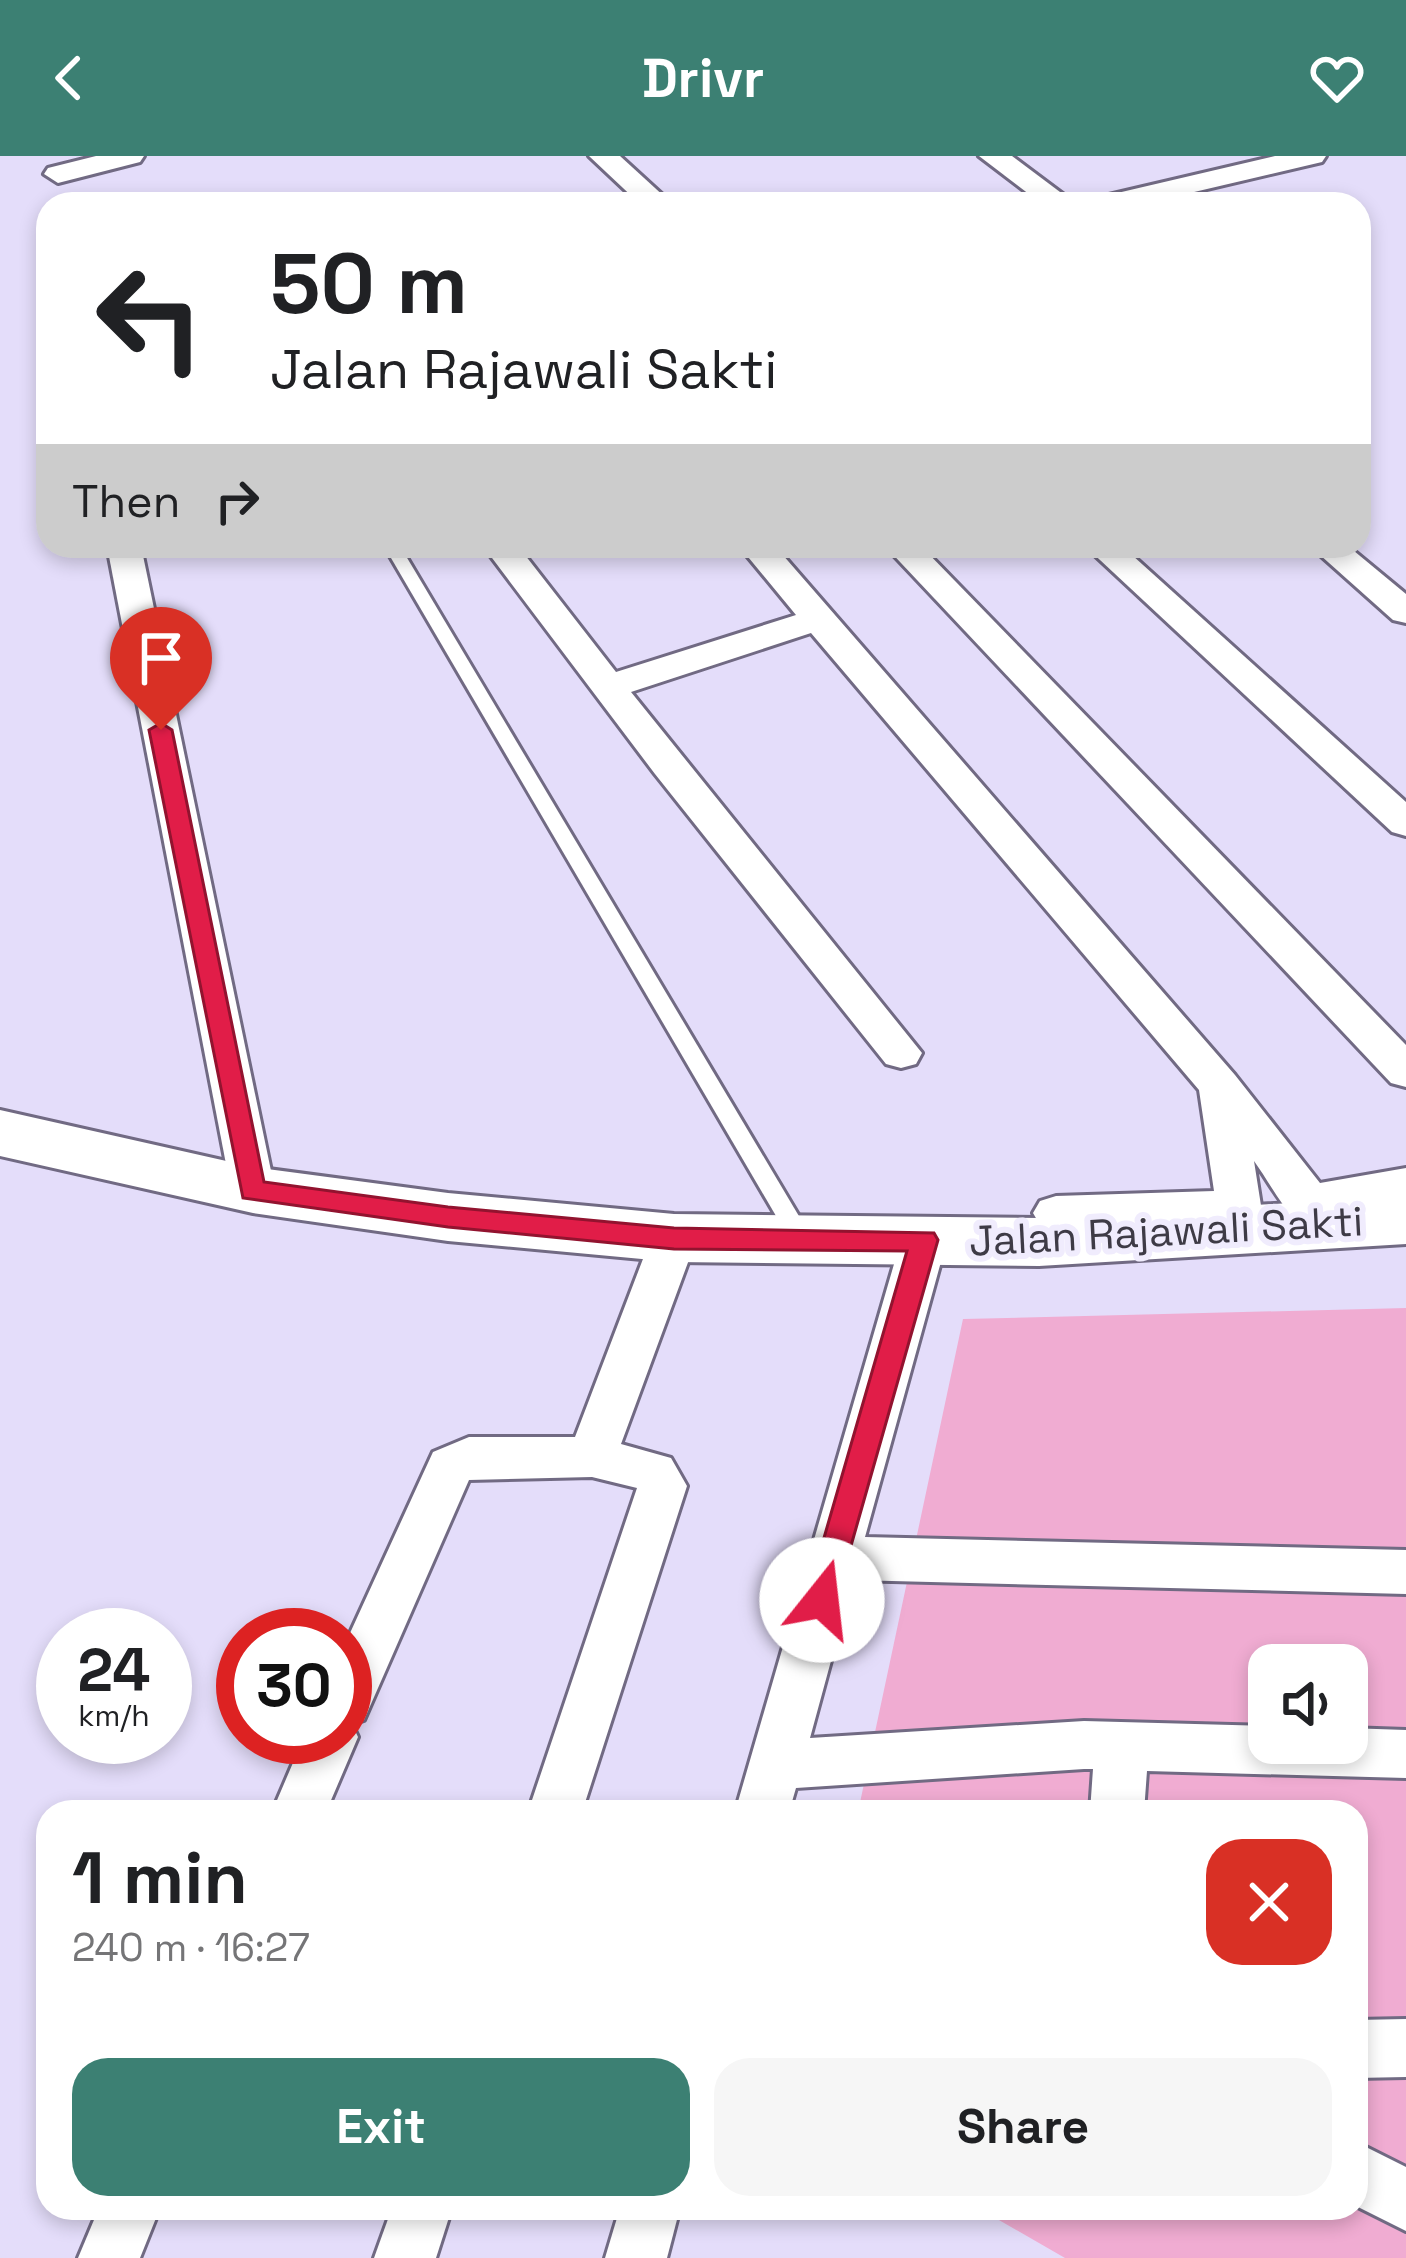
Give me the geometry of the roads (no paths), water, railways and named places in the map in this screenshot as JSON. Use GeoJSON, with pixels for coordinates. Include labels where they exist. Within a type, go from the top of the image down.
{"type":"FeatureCollection","features":[{"type":"Feature","properties":{"kind":"main road","name":"Jalan Rajawali Sakti"},"geometry":{"type":"LineString","coordinates":[[0,1132],[253,1190],[448,1217],[674,1238],[1039,1242],[1318,1214],[1406,1220]]}},
{"type":"Feature","properties":{"kind":"street"},"geometry":{"type":"LineString","coordinates":[[56,165],[130,156]]}},
{"type":"Feature","properties":{"kind":"street"},"geometry":{"type":"LineString","coordinates":[[603,156],[644,192]]}},
{"type":"Feature","properties":{"kind":"street"},"geometry":{"type":"LineString","coordinates":[[993,156],[1044,192]]}},
{"type":"Feature","properties":{"kind":"street"},"geometry":{"type":"LineString","coordinates":[[1158,192],[1312,156]]}},
{"type":"Feature","properties":{"kind":"street"},"geometry":{"type":"LineString","coordinates":[[126,558],[253,1190]]}},
{"type":"Feature","properties":{"kind":"street"},"geometry":{"type":"LineString","coordinates":[[509,558],[902,1053]]}},
{"type":"Feature","properties":{"kind":"street"},"geometry":{"type":"LineString","coordinates":[[766,558],[1220,1086],[1318,1214],[1406,1185]]}},
{"type":"Feature","properties":{"kind":"street"},"geometry":{"type":"LineString","coordinates":[[913,558],[1406,1072]]}},
{"type":"Feature","properties":{"kind":"street"},"geometry":{"type":"LineString","coordinates":[[1115,558],[1406,823]]}},
{"type":"Feature","properties":{"kind":"street"},"geometry":{"type":"LineString","coordinates":[[1341,558],[1406,612]]}},
{"type":"Feature","properties":{"kind":"street"},"geometry":{"type":"LineString","coordinates":[[608,687],[819,619]]}},
{"type":"Feature","properties":{"kind":"street"},"geometry":{"type":"LineString","coordinates":[[1056,1213],[1240,1219],[1220,1086]]}},
{"type":"Feature","properties":{"kind":"street"},"geometry":{"type":"LineString","coordinates":[[592,1457],[674,1238]]}},
{"type":"Feature","properties":{"kind":"street"},"geometry":{"type":"LineString","coordinates":[[924,1240],[768,1789],[1122,1746],[1406,1754]]}},
{"type":"Feature","properties":{"kind":"street"},"geometry":{"type":"LineString","coordinates":[[372,1642],[450,1466],[469,1457],[592,1457],[653,1472],[662,1486],[559,1800]]}},
{"type":"Feature","properties":{"kind":"street"},"geometry":{"type":"LineString","coordinates":[[834,1558],[1406,1572]]}},
{"type":"Feature","properties":{"kind":"street"},"geometry":{"type":"LineString","coordinates":[[1118,1800],[1122,1746]]}},
{"type":"Feature","properties":{"kind":"street"},"geometry":{"type":"LineString","coordinates":[[303,1800],[319,1764]]}},
{"type":"Feature","properties":{"kind":"street"},"geometry":{"type":"LineString","coordinates":[[1368,2049],[1406,2048]]}},
{"type":"Feature","properties":{"kind":"street"},"geometry":{"type":"LineString","coordinates":[[1368,2179],[1406,2201]]}},
{"type":"Feature","properties":{"kind":"street"},"geometry":{"type":"LineString","coordinates":[[109,2258],[125,2220]]}},
{"type":"Feature","properties":{"kind":"street"},"geometry":{"type":"LineString","coordinates":[[405,2258],[418,2220]]}},
{"type":"Feature","properties":{"kind":"street"},"geometry":{"type":"LineString","coordinates":[[635,2258],[646,2220]]}},
{"type":"Feature","properties":{"kind":"lane"},"geometry":{"type":"LineString","coordinates":[[399,558],[801,1240]]}}]}
